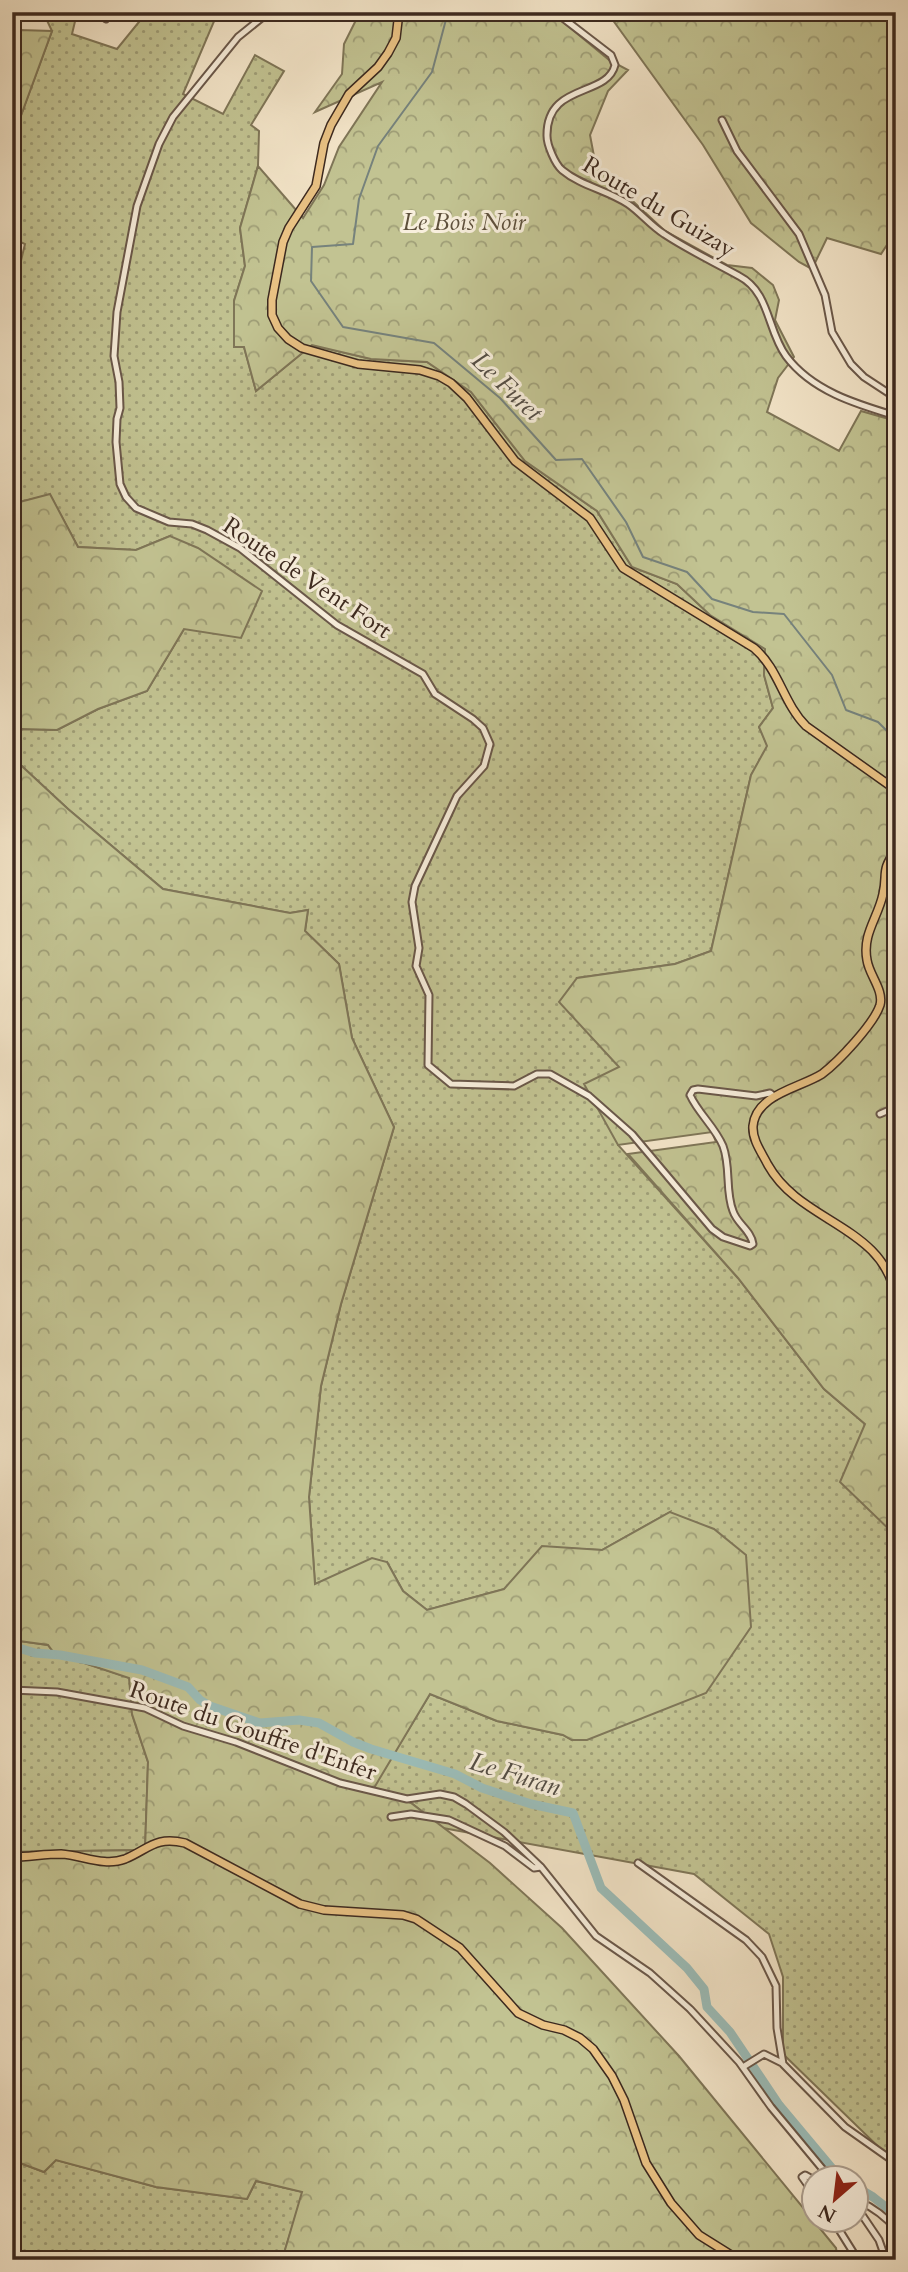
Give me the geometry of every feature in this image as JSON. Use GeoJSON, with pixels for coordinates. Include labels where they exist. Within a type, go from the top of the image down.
{"type":"FeatureCollection","features":[{"type":"Feature","properties":{"kind":"main road"},"geometry":{"type":"LineString","coordinates":[[399,12],[396,38],[388,53],[378,67],[349,94],[331,125],[324,143],[316,186],[286,235],[272,300],[272,315],[278,328],[302,348],[358,364],[421,370],[451,383],[467,398],[515,461],[590,518],[623,568],[754,648],[778,677],[795,714],[806,726],[896,790]]}},
{"type":"Feature","properties":{"kind":"main road"},"geometry":{"type":"LineString","coordinates":[[896,850],[884,871],[884,892],[866,939],[869,968],[881,998],[879,1007],[837,1062],[819,1075],[763,1105],[755,1116],[754,1135],[778,1180],[794,1197],[868,1246],[886,1268],[896,1299]]}},
{"type":"Feature","properties":{"kind":"main road"},"geometry":{"type":"LineString","coordinates":[[896,1344],[896,1422]]}},
{"type":"Feature","properties":{"kind":"main road"},"geometry":{"type":"LineString","coordinates":[[12,1857],[63,1854],[105,1862],[123,1860],[161,1841],[174,1840],[185,1843],[300,1904],[324,1910],[403,1915],[416,1919],[469,1955],[518,2013],[543,2025],[564,2030],[593,2049],[612,2076],[624,2100],[646,2163],[671,2203],[699,2235],[739,2260]]}},
{"type":"Feature","properties":{"kind":"street","name":"Route de Vent Fort"},"geometry":{"type":"LineString","coordinates":[[269,12],[238,37],[173,117],[159,144],[137,206],[117,312],[114,356],[120,408],[116,442],[120,484],[126,497],[136,508],[169,522],[192,524],[240,548],[337,625],[423,674],[435,694],[474,719],[483,728],[491,744],[484,766],[457,796],[415,886],[412,902],[419,948],[416,966],[429,995],[428,1065],[450,1084],[514,1087],[537,1074],[550,1074],[589,1096],[632,1134],[712,1229],[723,1237],[750,1246],[753,1244],[752,1238],[734,1216],[730,1204],[729,1173],[723,1145],[690,1095],[693,1090],[698,1089],[756,1096],[770,1093],[775,1097]]}},
{"type":"Feature","properties":{"kind":"street","name":"Route du Guizay"},"geometry":{"type":"LineString","coordinates":[[555,12],[611,55],[615,65],[608,77],[557,104],[552,113],[547,139],[559,168],[584,184],[629,205],[661,232],[743,278],[756,289],[785,356],[805,377],[859,405],[896,416]]}},
{"type":"Feature","properties":{"kind":"street"},"geometry":{"type":"LineString","coordinates":[[722,120],[737,150],[799,234],[825,295],[832,332],[851,364],[864,377],[896,398]]}},
{"type":"Feature","properties":{"kind":"street"},"geometry":{"type":"LineString","coordinates":[[880,1114],[896,1107]]}},
{"type":"Feature","properties":{"kind":"street","name":"Route du Gouffre d'Enfer"},"geometry":{"type":"LineString","coordinates":[[12,1690],[57,1692],[145,1708],[183,1726],[236,1742],[325,1778],[393,1797],[408,1799],[440,1794],[454,1797],[504,1832],[541,1867]]}},
{"type":"Feature","properties":{"kind":"street"},"geometry":{"type":"LineString","coordinates":[[391,1817],[411,1814],[449,1820],[505,1846],[534,1868],[541,1867],[596,1936],[661,1982],[744,2065],[778,2115],[818,2164]]}},
{"type":"Feature","properties":{"kind":"street"},"geometry":{"type":"LineString","coordinates":[[638,1863],[746,1940],[762,1958],[776,1986],[777,2028],[783,2064]]}},
{"type":"Feature","properties":{"kind":"street"},"geometry":{"type":"LineString","coordinates":[[744,2065],[764,2054],[783,2064],[845,2127],[896,2163]]}},
{"type":"Feature","properties":{"kind":"street"},"geometry":{"type":"LineString","coordinates":[[870,2206],[887,2218],[896,2229]]}},
{"type":"Feature","properties":{"kind":"street"},"geometry":{"type":"LineString","coordinates":[[870,2228],[886,2260]]}},
{"type":"Feature","properties":{"kind":"street"},"geometry":{"type":"LineString","coordinates":[[842,2234],[858,2260]]}},
{"type":"Feature","properties":{"kind":"green space"},"geometry":{"type":"Polygon","coordinates":[[[43,12],[104,12],[102,19],[77,13],[72,34],[117,49],[147,12],[218,12],[183,94],[223,114],[255,55],[284,71],[251,125],[259,131],[258,166],[240,228],[245,266],[234,301],[234,347],[244,347],[256,391],[312,345],[371,359],[427,362],[471,392],[525,461],[597,511],[632,567],[677,584],[710,615],[765,649],[764,675],[773,708],[759,727],[768,746],[751,775],[711,951],[675,964],[577,978],[620,1067],[618,1145],[738,1278],[824,1389],[865,1424],[880,1520],[896,1536],[896,2164],[783,2054],[783,1977],[769,1934],[694,1874],[443,1828],[411,1803],[373,1788],[430,1694],[497,1721],[563,1735],[572,1740],[670,1512],[602,1550],[542,1547],[505,1589],[427,1610],[403,1591],[387,1562],[315,1584],[309,1497],[321,1386],[341,1304],[394,1127],[352,1038],[339,964],[305,931],[308,910],[290,913],[163,889],[68,809],[12,757],[12,746],[22,729],[57,730],[98,709],[147,691],[184,629],[170,536],[136,550],[78,547],[50,495],[12,504],[12,298],[25,244],[12,238],[12,140],[52,31],[43,12]]]}},
{"type":"Feature","properties":{"kind":"green space","name":"Le Bois Noir"},"geometry":{"type":"Polygon","coordinates":[[[360,12],[551,12],[609,60],[628,70],[608,91],[590,135],[596,167],[665,231],[727,265],[752,268],[773,285],[779,300],[775,320],[794,357],[778,378],[767,412],[839,451],[861,411],[896,421],[896,1536],[840,1482],[865,1424],[824,1389],[738,1278],[628,1154],[716,1142],[712,1132],[618,1145],[584,1084],[619,1067],[559,1002],[577,978],[675,964],[711,951],[751,775],[767,746],[759,727],[773,708],[764,675],[765,649],[710,615],[677,584],[632,567],[597,511],[525,461],[471,392],[427,362],[371,359],[312,345],[256,391],[244,347],[234,347],[234,301],[245,266],[240,228],[258,166],[303,218],[324,185],[339,147],[382,82],[315,112],[342,74],[344,44],[360,12]]]}},
{"type":"Feature","properties":{"kind":"green space"},"geometry":{"type":"Polygon","coordinates":[[[607,12],[896,12],[896,231],[881,254],[827,238],[812,269],[799,262],[751,223],[703,145],[607,12]]]}},
{"type":"Feature","properties":{"kind":"green space"},"geometry":{"type":"Polygon","coordinates":[[[12,31],[52,31],[12,140],[12,31]]]}},
{"type":"Feature","properties":{"kind":"green space"},"geometry":{"type":"Polygon","coordinates":[[[50,494],[78,547],[136,550],[170,536],[198,548],[262,591],[241,638],[184,629],[147,691],[98,709],[57,730],[22,729],[12,746],[12,504],[50,494]]]}},
{"type":"Feature","properties":{"kind":"green space"},"geometry":{"type":"Polygon","coordinates":[[[12,757],[68,809],[163,889],[290,913],[308,910],[305,931],[339,964],[352,1038],[394,1127],[341,1304],[321,1386],[309,1497],[315,1584],[372,1558],[387,1562],[403,1591],[427,1610],[504,1589],[542,1546],[602,1550],[670,1512],[714,1529],[746,1555],[751,1627],[706,1693],[587,1740],[572,1740],[563,1735],[497,1721],[430,1694],[374,1788],[411,1803],[490,1863],[562,1928],[679,2056],[800,2204],[800,2234],[825,2234],[836,2248],[838,2260],[282,2260],[302,2192],[256,2181],[247,2199],[156,2187],[56,2160],[44,2172],[12,2160],[12,1852],[145,1850],[148,1762],[132,1714],[129,1678],[54,1653],[48,1645],[12,1640],[12,757]]]}},
{"type":"Feature","properties":{"kind":"green space"},"geometry":{"type":"Polygon","coordinates":[[[12,1640],[48,1645],[54,1653],[130,1678],[132,1714],[148,1762],[145,1850],[12,1852],[12,1640]]]}},
{"type":"Feature","properties":{"kind":"green space"},"geometry":{"type":"Polygon","coordinates":[[[12,2160],[44,2172],[56,2160],[156,2187],[247,2199],[256,2181],[303,2192],[282,2260],[12,2260],[12,2160]]]}},
{"type":"Feature","properties":{"kind":"waterway","name":"Le Furet"},"geometry":{"type":"LineString","coordinates":[[448,12],[432,72],[378,146],[359,199],[353,244],[312,247],[311,281],[343,327],[434,343],[500,398],[556,460],[582,459],[626,522],[643,557],[687,572],[712,599],[753,612],[784,614],[832,675],[846,710],[878,722],[896,740]]}},
{"type":"Feature","properties":{"kind":"waterway","name":"Le Furan"},"geometry":{"type":"LineString","coordinates":[[12,1646],[35,1653],[142,1670],[188,1687],[210,1706],[260,1723],[299,1720],[319,1723],[371,1749],[455,1774],[482,1788],[531,1804],[573,1813],[601,1888],[687,1968],[704,1989],[707,2007],[730,2032],[779,2105],[828,2164]]}},
{"type":"Feature","properties":{"kind":"waterway","name":"Le Furan"},"geometry":{"type":"LineString","coordinates":[[870,2195],[896,2215]]}}]}
